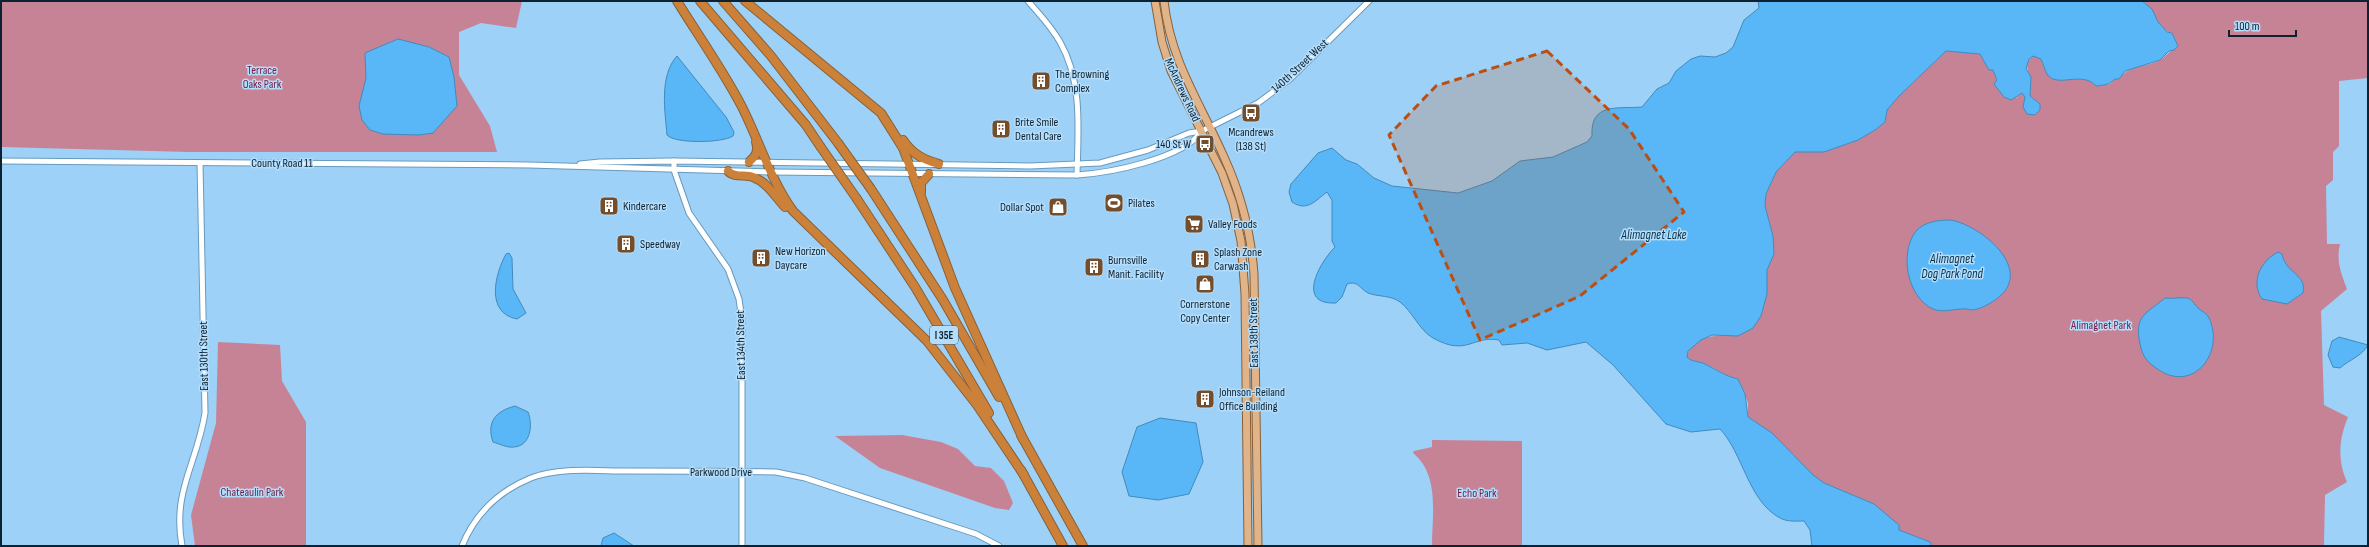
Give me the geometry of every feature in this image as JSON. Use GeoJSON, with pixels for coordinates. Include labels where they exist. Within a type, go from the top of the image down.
{"type":"FeatureCollection","features":[{"type":"Feature","properties":{"kind":"highway"},"geometry":{"type":"LineString","coordinates":[[677,1],[746,116],[766,162],[793,211],[927,341],[977,405],[1024,475]]}},
{"type":"Feature","properties":{"kind":"highway","name":"I 35E"},"geometry":{"type":"LineString","coordinates":[[700,1],[806,125],[857,199],[915,287],[1024,475],[1063,546]]}},
{"type":"Feature","properties":{"kind":"highway","name":"I 35E"},"geometry":{"type":"LineString","coordinates":[[723,1],[771,56],[838,143],[871,189],[943,300],[1083,546]]}},
{"type":"Feature","properties":{"kind":"highway"},"geometry":{"type":"LineString","coordinates":[[745,1],[893,124],[913,153],[927,161],[939,164]]}},
{"type":"Feature","properties":{"kind":"highway"},"geometry":{"type":"LineString","coordinates":[[746,116],[758,149],[756,155],[750,162]]}},
{"type":"Feature","properties":{"kind":"highway"},"geometry":{"type":"LineString","coordinates":[[884,117],[903,148],[955,288],[1023,439]]}},
{"type":"Feature","properties":{"kind":"highway"},"geometry":{"type":"LineString","coordinates":[[728,171],[733,174],[746,175],[761,182],[788,210],[793,211]]}},
{"type":"Feature","properties":{"kind":"highway"},"geometry":{"type":"LineString","coordinates":[[928,216],[921,183],[929,174]]}},
{"type":"Feature","properties":{"kind":"main road","name":"McAndrews Road"},"geometry":{"type":"LineString","coordinates":[[1155,1],[1162,42],[1172,71],[1202,131]]}},
{"type":"Feature","properties":{"kind":"main road","name":"McAndrews Road"},"geometry":{"type":"LineString","coordinates":[[1164,1],[1168,27],[1178,62],[1210,128]]}},
{"type":"Feature","properties":{"kind":"main road","name":"East 138th Street"},"geometry":{"type":"LineString","coordinates":[[1210,128],[1238,192],[1247,224],[1252,256],[1258,546]]}},
{"type":"Feature","properties":{"kind":"main road","name":"East 138th Street"},"geometry":{"type":"LineString","coordinates":[[1202,131],[1222,173],[1233,204],[1240,236],[1244,268],[1248,546]]}},
{"type":"Feature","properties":{"kind":"street"},"geometry":{"type":"LineString","coordinates":[[1028,1],[1056,34],[1071,67],[1077,102],[1077,175]]}},
{"type":"Feature","properties":{"kind":"street","name":"140th Street West"},"geometry":{"type":"LineString","coordinates":[[1202,131],[1258,103],[1290,79],[1369,1]]}},
{"type":"Feature","properties":{"kind":"street"},"geometry":{"type":"LineString","coordinates":[[564,166],[600,162],[674,161],[1077,166],[1125,158],[1189,133],[1202,131]]}},
{"type":"Feature","properties":{"kind":"street"},"geometry":{"type":"LineString","coordinates":[[564,166],[771,172],[1077,175],[1113,171],[1141,164],[1193,142],[1202,131]]}},
{"type":"Feature","properties":{"kind":"street","name":"County Road 11"},"geometry":{"type":"LineString","coordinates":[[1,161],[564,166]]}},
{"type":"Feature","properties":{"kind":"street","name":"East 134th Street"},"geometry":{"type":"LineString","coordinates":[[674,161],[674,170],[689,213],[728,269],[740,299],[742,327],[742,546]]}},
{"type":"Feature","properties":{"kind":"street","name":"East 130th Street"},"geometry":{"type":"LineString","coordinates":[[182,546],[179,507],[187,474],[201,435],[205,413],[200,163]]}},
{"type":"Feature","properties":{"kind":"street","name":"Parkwood Drive"},"geometry":{"type":"LineString","coordinates":[[462,546],[468,532],[483,511],[514,486],[532,478],[571,471],[776,472],[805,478],[976,534],[999,546]]}},
{"type":"Feature","properties":{"kind":"highlighted area"},"geometry":{"type":"Polygon","coordinates":[[[1547,51],[1629,129],[1684,212],[1580,296],[1480,340],[1389,135],[1436,86],[1547,51]]]}},
{"type":"Feature","properties":{"kind":"green space","name":"Terrace Oaks Park"},"geometry":{"type":"Polygon","coordinates":[[[1,1],[522,1],[516,28],[481,23],[459,32],[459,75],[490,126],[497,152],[189,152],[1,147],[1,1]]]}},
{"type":"Feature","properties":{"kind":"green space","name":"Alimagnet Park"},"geometry":{"type":"Polygon","coordinates":[[[2142,1],[2368,1],[2368,78],[2339,81],[2339,146],[2333,152],[2333,180],[2326,186],[2327,244],[2340,244],[2339,261],[2347,289],[2321,311],[2324,405],[2348,417],[2340,450],[2342,466],[2347,482],[2325,495],[2324,546],[1932,546],[1930,542],[1899,530],[1898,525],[1874,504],[1824,483],[1813,475],[1772,433],[1748,417],[1748,403],[1738,379],[1705,364],[1689,359],[1687,357],[1690,349],[1701,340],[1715,336],[1738,336],[1766,278],[1773,236],[1765,206],[1766,194],[1776,172],[1795,152],[1824,152],[1858,140],[1875,130],[1885,122],[1887,110],[1899,96],[1946,51],[1980,54],[1989,70],[1993,70],[1997,80],[2016,98],[2022,93],[2025,97],[2040,104],[2030,96],[2031,83],[2027,66],[2028,62],[2033,56],[2041,59],[2047,74],[2066,79],[2086,79],[2096,86],[2110,84],[2115,79],[2119,79],[2127,71],[2161,60],[2178,46],[2172,33],[2167,31],[2159,23],[2147,4],[2142,1]]]}},
{"type":"Feature","properties":{"kind":"green space","name":"Chateaulin Park"},"geometry":{"type":"Polygon","coordinates":[[[218,342],[280,345],[282,381],[306,422],[306,546],[195,546],[191,515],[216,423],[218,342]]]}},
{"type":"Feature","properties":{"kind":"green space"},"geometry":{"type":"Polygon","coordinates":[[[902,435],[941,442],[958,449],[975,466],[991,468],[1004,481],[1013,503],[1009,510],[995,508],[880,468],[835,436],[902,435]]]}},
{"type":"Feature","properties":{"kind":"green space","name":"Echo Park"},"geometry":{"type":"Polygon","coordinates":[[[1432,440],[1522,441],[1522,546],[1432,546],[1433,496],[1431,484],[1422,462],[1413,453],[1414,451],[1432,447],[1432,440]]]}},
{"type":"Feature","properties":{"kind":"water","name":"Alimagnet Lake"},"geometry":{"type":"Polygon","coordinates":[[[1758,1],[2142,1],[2152,9],[2158,22],[2167,32],[2172,33],[2178,46],[2174,50],[2169,51],[2160,60],[2125,71],[2119,79],[2096,86],[2084,79],[2057,80],[2051,78],[2047,74],[2041,59],[2033,56],[2029,59],[2026,69],[2031,77],[2030,96],[2040,104],[2040,110],[2035,115],[2027,114],[2023,107],[2025,97],[2022,93],[2011,100],[2004,97],[1994,84],[1997,80],[1993,70],[1989,70],[1980,54],[1946,51],[1899,96],[1887,110],[1885,122],[1875,130],[1858,140],[1824,152],[1795,152],[1776,172],[1766,194],[1765,206],[1773,236],[1774,254],[1767,270],[1767,294],[1761,316],[1753,328],[1738,336],[1712,335],[1701,340],[1688,351],[1687,357],[1691,360],[1703,363],[1725,375],[1738,379],[1745,394],[1748,417],[1772,433],[1813,475],[1824,483],[1874,504],[1899,525],[1899,530],[1930,542],[1932,546],[1812,546],[1810,530],[1804,521],[1789,521],[1780,518],[1769,510],[1760,500],[1753,489],[1735,451],[1720,429],[1691,432],[1666,424],[1613,365],[1586,342],[1547,350],[1527,343],[1502,345],[1499,340],[1490,339],[1462,346],[1454,346],[1428,335],[1405,306],[1400,302],[1393,298],[1368,293],[1354,283],[1347,284],[1342,297],[1336,303],[1324,302],[1316,297],[1314,281],[1323,262],[1335,247],[1332,241],[1332,200],[1327,192],[1315,202],[1307,206],[1302,206],[1292,202],[1289,192],[1291,184],[1318,153],[1332,148],[1346,160],[1357,164],[1374,178],[1392,186],[1458,193],[1492,181],[1520,161],[1553,157],[1587,142],[1592,136],[1593,125],[1596,117],[1601,112],[1615,108],[1642,107],[1657,89],[1669,83],[1676,71],[1691,59],[1700,56],[1715,57],[1726,53],[1733,47],[1744,20],[1759,8],[1758,1]]]}},
{"type":"Feature","properties":{"kind":"water"},"geometry":{"type":"Polygon","coordinates":[[[398,39],[429,47],[449,57],[454,77],[457,106],[433,133],[419,135],[383,134],[370,130],[362,120],[359,106],[366,78],[365,53],[398,39]]]}},
{"type":"Feature","properties":{"kind":"water"},"geometry":{"type":"Polygon","coordinates":[[[677,56],[726,117],[734,132],[733,136],[720,140],[699,142],[679,140],[667,135],[664,94],[665,83],[671,64],[677,56]]]}},
{"type":"Feature","properties":{"kind":"water","name":"Alimagnet Dog Park Pond"},"geometry":{"type":"Polygon","coordinates":[[[1950,220],[1962,223],[1987,238],[2007,261],[2010,273],[2008,286],[1999,297],[1979,308],[1972,310],[1964,309],[1944,311],[1933,309],[1924,303],[1917,295],[1908,274],[1908,251],[1911,240],[1916,231],[1923,225],[1932,222],[1950,220]]]}},
{"type":"Feature","properties":{"kind":"water"},"geometry":{"type":"Polygon","coordinates":[[[2278,252],[2282,254],[2284,261],[2302,282],[2303,287],[2303,293],[2287,304],[2262,299],[2257,285],[2257,279],[2262,266],[2278,252]]]}},
{"type":"Feature","properties":{"kind":"water"},"geometry":{"type":"Polygon","coordinates":[[[509,253],[512,258],[513,289],[526,313],[517,319],[507,315],[500,309],[495,292],[496,282],[502,262],[506,254],[509,253]]]}},
{"type":"Feature","properties":{"kind":"water"},"geometry":{"type":"Polygon","coordinates":[[[2165,298],[2190,299],[2209,318],[2213,331],[2213,344],[2203,365],[2194,373],[2184,376],[2172,376],[2159,370],[2144,357],[2140,344],[2140,321],[2147,312],[2165,298]]]}},
{"type":"Feature","properties":{"kind":"water"},"geometry":{"type":"Polygon","coordinates":[[[2339,337],[2368,345],[2359,355],[2340,368],[2333,367],[2328,355],[2332,341],[2339,337]]]}},
{"type":"Feature","properties":{"kind":"water"},"geometry":{"type":"Polygon","coordinates":[[[515,406],[528,412],[530,417],[530,428],[527,439],[520,446],[514,447],[493,442],[491,429],[494,418],[508,408],[515,406]]]}},
{"type":"Feature","properties":{"kind":"water"},"geometry":{"type":"Polygon","coordinates":[[[1160,418],[1196,423],[1203,462],[1189,494],[1158,500],[1129,496],[1122,472],[1137,427],[1160,418]]]}},
{"type":"Feature","properties":{"kind":"water"},"geometry":{"type":"Polygon","coordinates":[[[614,533],[634,546],[601,546],[603,538],[614,533]]]}},
{"type":"Feature","properties":{"kind":"place","name":"The Browning Complex"},"geometry":{"type":"Point","coordinates":[1041,81]}},
{"type":"Feature","properties":{"kind":"place","name":"Mcandrews (138 St)"},"geometry":{"type":"Point","coordinates":[1251,113]}},
{"type":"Feature","properties":{"kind":"place","name":"Brite Smile Dental Care"},"geometry":{"type":"Point","coordinates":[1001,129]}},
{"type":"Feature","properties":{"kind":"place","name":"140 St W"},"geometry":{"type":"Point","coordinates":[1205,144]}},
{"type":"Feature","properties":{"kind":"place","name":"Pilates"},"geometry":{"type":"Point","coordinates":[1114,203]}},
{"type":"Feature","properties":{"kind":"place","name":"Kindercare"},"geometry":{"type":"Point","coordinates":[609,206]}},
{"type":"Feature","properties":{"kind":"place","name":"Dollar Spot"},"geometry":{"type":"Point","coordinates":[1058,207]}},
{"type":"Feature","properties":{"kind":"place","name":"Valley Foods"},"geometry":{"type":"Point","coordinates":[1194,224]}},
{"type":"Feature","properties":{"kind":"place","name":"Speedway"},"geometry":{"type":"Point","coordinates":[626,244]}},
{"type":"Feature","properties":{"kind":"place","name":"New Horizon Daycare"},"geometry":{"type":"Point","coordinates":[761,258]}},
{"type":"Feature","properties":{"kind":"place","name":"Splash Zone Carwash"},"geometry":{"type":"Point","coordinates":[1200,259]}},
{"type":"Feature","properties":{"kind":"place","name":"Burnsville Manit. Facility"},"geometry":{"type":"Point","coordinates":[1094,267]}},
{"type":"Feature","properties":{"kind":"place","name":"Cornerstone Copy Center"},"geometry":{"type":"Point","coordinates":[1205,284]}},
{"type":"Feature","properties":{"kind":"place","name":"Johnson-Reiland Office Building"},"geometry":{"type":"Point","coordinates":[1205,399]}}]}
